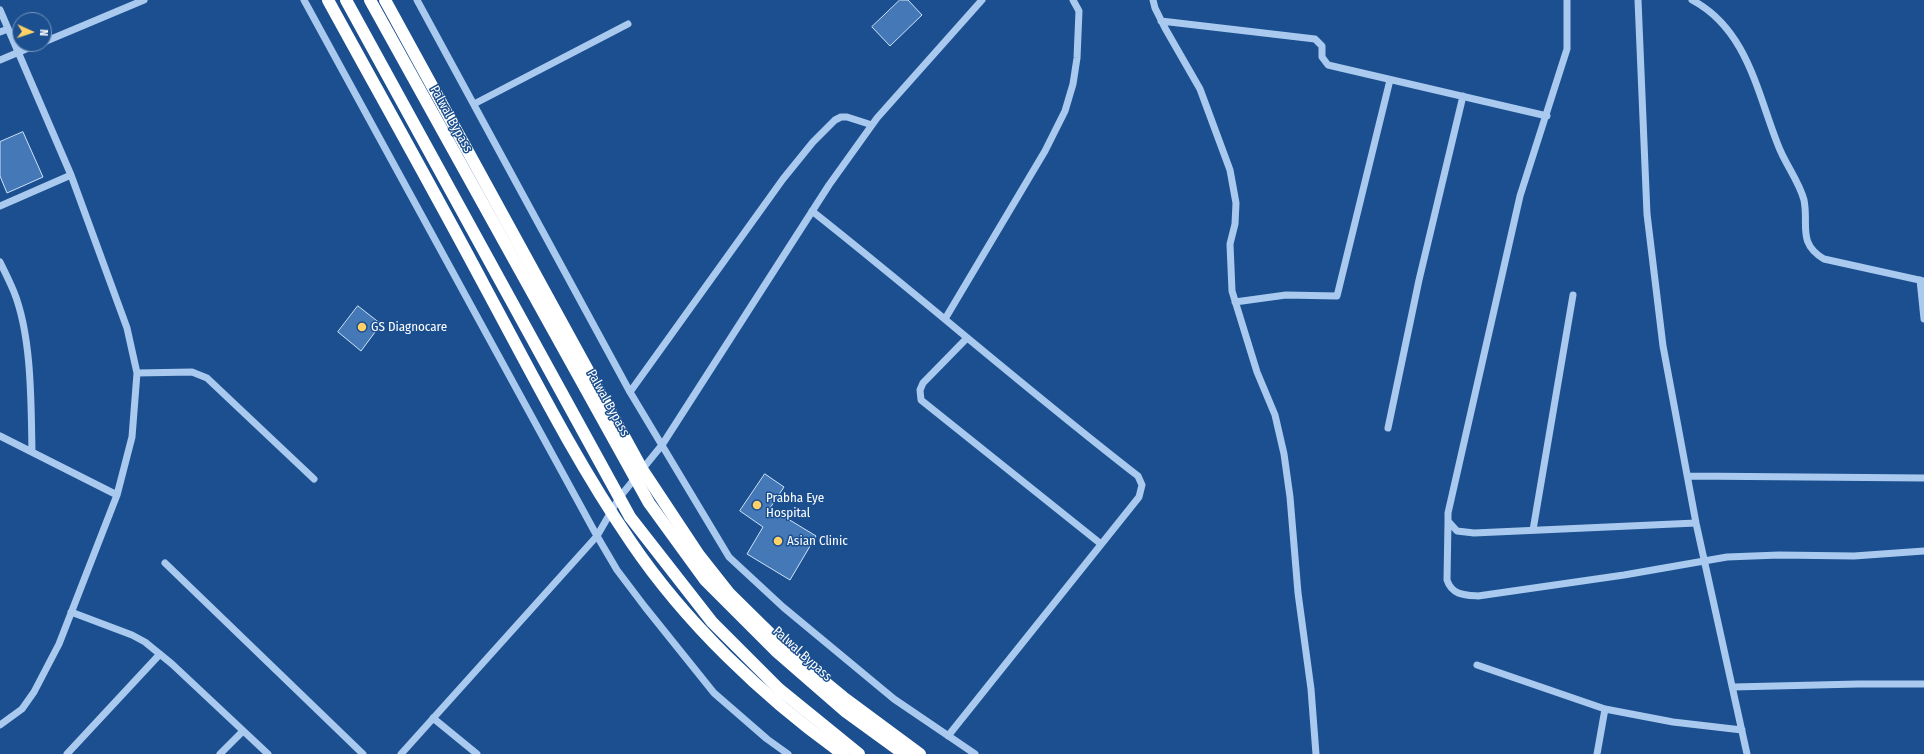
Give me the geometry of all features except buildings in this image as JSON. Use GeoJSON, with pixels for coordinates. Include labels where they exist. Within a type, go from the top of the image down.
{"type":"FeatureCollection","features":[{"type":"Feature","properties":{"kind":"highway"},"geometry":{"type":"LineString","coordinates":[[328,0],[574,452],[632,543],[681,607],[728,657],[780,705],[843,754]]}},
{"type":"Feature","properties":{"kind":"highway"},"geometry":{"type":"LineString","coordinates":[[346,0],[630,517],[712,622],[779,689],[859,754]]}},
{"type":"Feature","properties":{"kind":"highway","name":"Palwal Bypass"},"geometry":{"type":"LineString","coordinates":[[370,0],[650,503],[705,580],[771,646],[846,712],[904,754]]}},
{"type":"Feature","properties":{"kind":"highway"},"geometry":{"type":"LineString","coordinates":[[385,0],[642,469],[699,555],[729,593],[793,656],[843,697],[920,754]]}},
{"type":"Feature","properties":{"kind":"street"},"geometry":{"type":"LineString","coordinates":[[52,39],[144,0]]}},
{"type":"Feature","properties":{"kind":"street"},"geometry":{"type":"LineString","coordinates":[[304,0],[617,570],[714,693],[767,739],[788,754]]}},
{"type":"Feature","properties":{"kind":"street"},"geometry":{"type":"LineString","coordinates":[[417,0],[630,392],[729,557],[783,607],[894,699],[975,754]]}},
{"type":"Feature","properties":{"kind":"street"},"geometry":{"type":"LineString","coordinates":[[401,754],[597,536],[619,498],[662,445],[812,211],[872,125],[982,0]]}},
{"type":"Feature","properties":{"kind":"street"},"geometry":{"type":"LineString","coordinates":[[945,318],[1041,158],[1065,111],[1073,84],[1077,58],[1078,10],[1074,0]]}},
{"type":"Feature","properties":{"kind":"street"},"geometry":{"type":"LineString","coordinates":[[1153,0],[1161,21],[1200,89],[1230,170],[1236,203],[1235,224],[1230,244],[1232,291],[1257,372],[1275,415],[1284,454],[1290,497],[1298,594],[1311,689],[1316,754]]}},
{"type":"Feature","properties":{"kind":"street"},"geometry":{"type":"LineString","coordinates":[[1567,0],[1567,49],[1547,116],[1520,196],[1508,243],[1448,513],[1447,580],[1453,591],[1464,595],[1478,596],[1593,579],[1706,559],[1748,556],[1854,556],[1924,551]]}},
{"type":"Feature","properties":{"kind":"street"},"geometry":{"type":"LineString","coordinates":[[1638,0],[1647,214],[1663,346],[1689,476],[1696,522],[1706,559],[1747,754]]}},
{"type":"Feature","properties":{"kind":"street"},"geometry":{"type":"LineString","coordinates":[[1692,0],[1727,27],[1742,50],[1778,146],[1804,201],[1805,236],[1809,247],[1815,254],[1824,259],[1922,281],[1924,319]]}},
{"type":"Feature","properties":{"kind":"street"},"geometry":{"type":"LineString","coordinates":[[0,10],[71,175],[127,328],[137,373],[132,437],[117,495],[59,644],[34,692],[22,709],[0,725]]}},
{"type":"Feature","properties":{"kind":"street"},"geometry":{"type":"LineString","coordinates":[[1161,21],[1316,39],[1322,46],[1322,57],[1328,65],[1547,116]]}},
{"type":"Feature","properties":{"kind":"street"},"geometry":{"type":"LineString","coordinates":[[474,104],[628,24]]}},
{"type":"Feature","properties":{"kind":"street"},"geometry":{"type":"LineString","coordinates":[[0,32],[8,29]]}},
{"type":"Feature","properties":{"kind":"street"},"geometry":{"type":"LineString","coordinates":[[0,60],[18,53]]}},
{"type":"Feature","properties":{"kind":"street"},"geometry":{"type":"LineString","coordinates":[[1235,302],[1286,295],[1337,296],[1390,80]]}},
{"type":"Feature","properties":{"kind":"street"},"geometry":{"type":"LineString","coordinates":[[1388,428],[1419,280],[1463,96]]}},
{"type":"Feature","properties":{"kind":"street"},"geometry":{"type":"LineString","coordinates":[[630,392],[783,179],[813,142],[835,120],[841,117],[847,117],[872,125]]}},
{"type":"Feature","properties":{"kind":"street"},"geometry":{"type":"LineString","coordinates":[[0,206],[71,175]]}},
{"type":"Feature","properties":{"kind":"street"},"geometry":{"type":"LineString","coordinates":[[812,211],[945,318],[967,338],[1065,419],[1138,476],[1141,480],[1142,485],[1139,497],[948,736]]}},
{"type":"Feature","properties":{"kind":"street"},"geometry":{"type":"LineString","coordinates":[[0,262],[15,293],[24,329],[31,384],[32,452]]}},
{"type":"Feature","properties":{"kind":"street"},"geometry":{"type":"LineString","coordinates":[[1533,530],[1573,295]]}},
{"type":"Feature","properties":{"kind":"street"},"geometry":{"type":"LineString","coordinates":[[967,338],[923,383],[920,390],[921,400],[1101,544]]}},
{"type":"Feature","properties":{"kind":"street"},"geometry":{"type":"LineString","coordinates":[[137,373],[192,372],[206,378],[314,479]]}},
{"type":"Feature","properties":{"kind":"street"},"geometry":{"type":"LineString","coordinates":[[0,436],[117,495]]}},
{"type":"Feature","properties":{"kind":"street"},"geometry":{"type":"LineString","coordinates":[[1689,476],[1924,478]]}},
{"type":"Feature","properties":{"kind":"street"},"geometry":{"type":"LineString","coordinates":[[1448,521],[1457,531],[1463,532],[1696,522]]}},
{"type":"Feature","properties":{"kind":"street"},"geometry":{"type":"LineString","coordinates":[[165,563],[363,754]]}},
{"type":"Feature","properties":{"kind":"street"},"geometry":{"type":"LineString","coordinates":[[71,612],[132,635],[160,654],[268,754]]}},
{"type":"Feature","properties":{"kind":"street"},"geometry":{"type":"LineString","coordinates":[[67,754],[160,654]]}},
{"type":"Feature","properties":{"kind":"street"},"geometry":{"type":"LineString","coordinates":[[1477,665],[1605,709],[1673,722],[1742,730]]}},
{"type":"Feature","properties":{"kind":"street"},"geometry":{"type":"LineString","coordinates":[[1733,687],[1924,684]]}},
{"type":"Feature","properties":{"kind":"street"},"geometry":{"type":"LineString","coordinates":[[1597,754],[1605,709]]}},
{"type":"Feature","properties":{"kind":"street"},"geometry":{"type":"LineString","coordinates":[[433,718],[477,754]]}},
{"type":"Feature","properties":{"kind":"street"},"geometry":{"type":"LineString","coordinates":[[220,754],[243,731]]}},
{"type":"Feature","properties":{"kind":"place","name":"GS Diagnocare"},"geometry":{"type":"Point","coordinates":[362,327]}},
{"type":"Feature","properties":{"kind":"place","name":"Prabha Eye Hospital"},"geometry":{"type":"Point","coordinates":[757,505]}},
{"type":"Feature","properties":{"kind":"place","name":"Asian Clinic"},"geometry":{"type":"Point","coordinates":[778,541]}}]}
